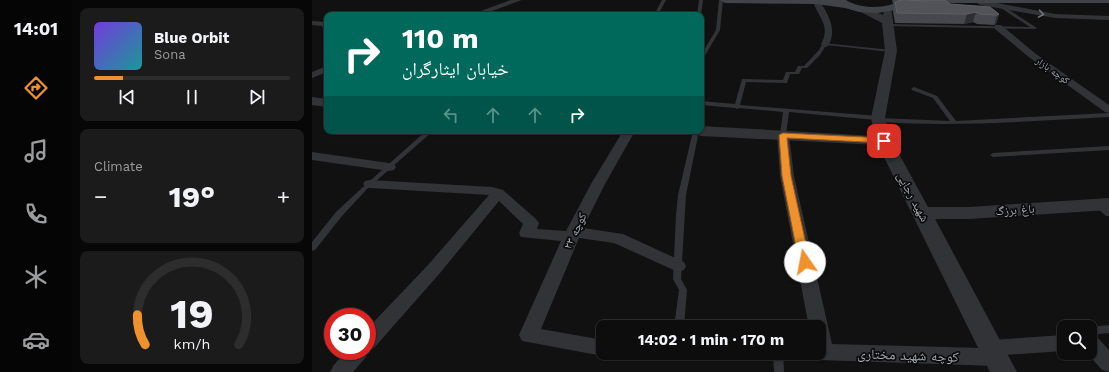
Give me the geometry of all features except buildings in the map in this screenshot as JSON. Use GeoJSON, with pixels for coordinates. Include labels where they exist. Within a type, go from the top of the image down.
{"type":"FeatureCollection","features":[{"type":"Feature","properties":{"kind":"main road"},"geometry":{"type":"LineString","coordinates":[[725,0],[820,1],[843,3],[862,9],[891,12],[916,0],[952,2],[976,0],[1109,0]]}},
{"type":"Feature","properties":{"kind":"street"},"geometry":{"type":"LineString","coordinates":[[483,12],[518,0]]}},
{"type":"Feature","properties":{"kind":"street"},"geometry":{"type":"LineString","coordinates":[[976,0],[980,3],[1055,16],[1109,18]]}},
{"type":"Feature","properties":{"kind":"street"},"geometry":{"type":"LineString","coordinates":[[820,1],[828,24],[828,40],[825,44]]}},
{"type":"Feature","properties":{"kind":"street","name":"شهید رجایی"},"geometry":{"type":"LineString","coordinates":[[891,12],[891,51],[878,119],[884,141],[997,359]]}},
{"type":"Feature","properties":{"kind":"street"},"geometry":{"type":"LineString","coordinates":[[312,23],[324,24]]}},
{"type":"Feature","properties":{"kind":"street","name":"کوچه بازار"},"geometry":{"type":"LineString","coordinates":[[998,27],[1033,56],[1109,110]]}},
{"type":"Feature","properties":{"kind":"street"},"geometry":{"type":"LineString","coordinates":[[312,75],[324,70]]}},
{"type":"Feature","properties":{"kind":"street"},"geometry":{"type":"LineString","coordinates":[[312,101],[324,103]]}},
{"type":"Feature","properties":{"kind":"street"},"geometry":{"type":"LineString","coordinates":[[704,131],[884,141]]}},
{"type":"Feature","properties":{"kind":"street","name":"کوچه ۲۳"},"geometry":{"type":"LineString","coordinates":[[596,347],[529,336],[572,234],[598,184],[627,134]]}},
{"type":"Feature","properties":{"kind":"street"},"geometry":{"type":"LineString","coordinates":[[783,135],[786,176],[817,320]]}},
{"type":"Feature","properties":{"kind":"street"},"geometry":{"type":"LineString","coordinates":[[312,156],[389,167]]}},
{"type":"Feature","properties":{"kind":"street"},"geometry":{"type":"LineString","coordinates":[[370,184],[487,190],[498,193],[531,223],[527,233],[572,234],[617,238],[678,266]]}},
{"type":"Feature","properties":{"kind":"street"},"geometry":{"type":"LineString","coordinates":[[376,333],[457,245],[498,193]]}},
{"type":"Feature","properties":{"kind":"street","name":"باغ برزگ"},"geometry":{"type":"LineString","coordinates":[[922,214],[1106,207]]}},
{"type":"Feature","properties":{"kind":"street","name":"کوچه شهید مختاری"},"geometry":{"type":"LineString","coordinates":[[826,352],[997,359],[1057,345]]}},
{"type":"Feature","properties":{"kind":"street"},"geometry":{"type":"LineString","coordinates":[[1097,351],[1109,364]]}},
{"type":"Feature","properties":{"kind":"street"},"geometry":{"type":"LineString","coordinates":[[340,372],[351,360]]}},
{"type":"Feature","properties":{"kind":"lane"},"geometry":{"type":"LineString","coordinates":[[658,12],[664,0]]}},
{"type":"Feature","properties":{"kind":"lane"},"geometry":{"type":"LineString","coordinates":[[699,12],[701,0]]}},
{"type":"Feature","properties":{"kind":"lane"},"geometry":{"type":"LineString","coordinates":[[704,54],[718,30],[721,0]]}},
{"type":"Feature","properties":{"kind":"lane"},"geometry":{"type":"LineString","coordinates":[[891,12],[998,27],[1035,28],[1002,7]]}},
{"type":"Feature","properties":{"kind":"lane"},"geometry":{"type":"LineString","coordinates":[[737,106],[744,80],[785,82],[788,73],[797,73],[800,67],[805,67],[812,58],[822,52],[825,44],[891,51]]}},
{"type":"Feature","properties":{"kind":"lane"},"geometry":{"type":"LineString","coordinates":[[914,89],[935,97],[955,123]]}},
{"type":"Feature","properties":{"kind":"lane"},"geometry":{"type":"LineString","coordinates":[[704,103],[878,119],[914,124],[1109,115]]}},
{"type":"Feature","properties":{"kind":"lane"},"geometry":{"type":"LineString","coordinates":[[783,135],[786,111]]}},
{"type":"Feature","properties":{"kind":"lane"},"geometry":{"type":"LineString","coordinates":[[312,248],[339,214],[370,184],[427,134]]}},
{"type":"Feature","properties":{"kind":"lane"},"geometry":{"type":"LineString","coordinates":[[680,320],[683,290],[677,279],[682,195],[695,134]]}},
{"type":"Feature","properties":{"kind":"lane"},"geometry":{"type":"LineString","coordinates":[[993,155],[1109,148]]}},
{"type":"Feature","properties":{"kind":"lane"},"geometry":{"type":"LineString","coordinates":[[1097,330],[1109,329]]}},
{"type":"Feature","properties":{"kind":"lane"},"geometry":{"type":"LineString","coordinates":[[778,360],[778,372]]}},
{"type":"Feature","properties":{"kind":"route"},"geometry":{"type":"LineString","coordinates":[[805,262],[786,176],[783,135],[884,141]]}}]}
